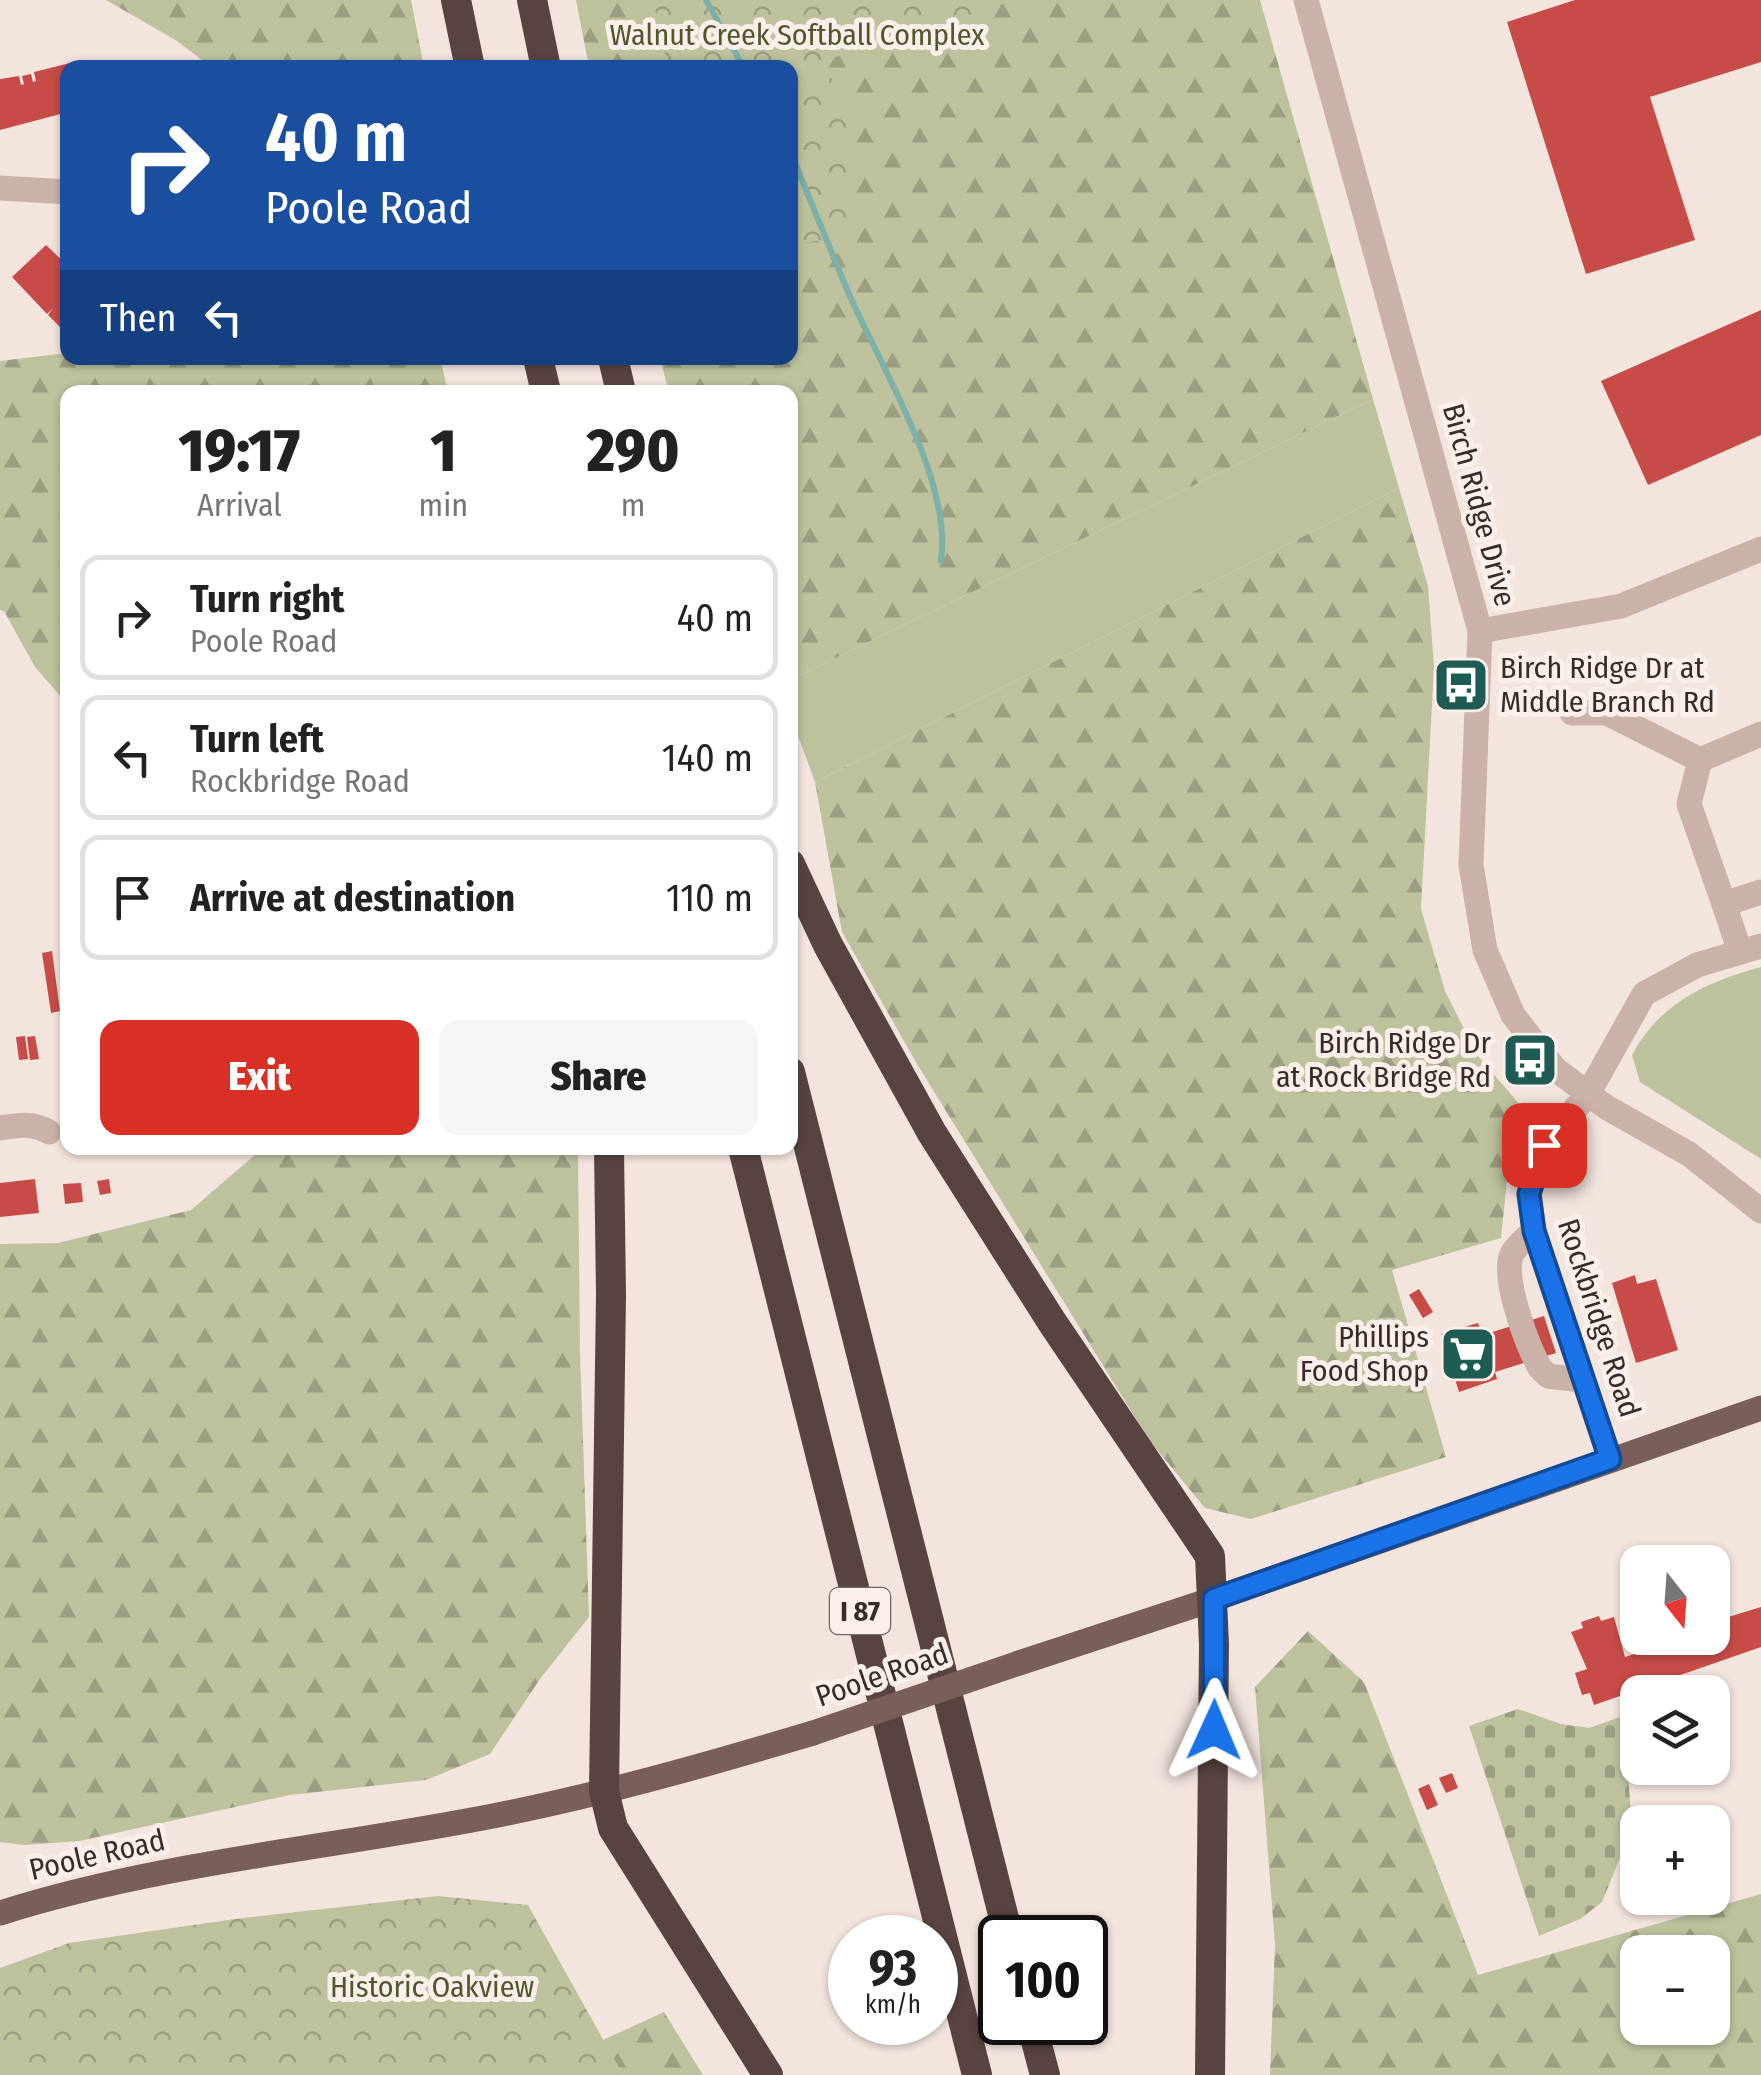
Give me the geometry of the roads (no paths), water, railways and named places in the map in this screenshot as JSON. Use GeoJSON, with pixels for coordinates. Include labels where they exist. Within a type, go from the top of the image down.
{"type":"FeatureCollection","features":[{"type":"Feature","properties":{"kind":"highway"},"geometry":{"type":"LineString","coordinates":[[456,0],[468,60]]}},
{"type":"Feature","properties":{"kind":"highway"},"geometry":{"type":"LineString","coordinates":[[532,0],[544,60]]}},
{"type":"Feature","properties":{"kind":"highway"},"geometry":{"type":"LineString","coordinates":[[798,881],[828,945],[932,1133],[1052,1322],[1210,1556],[1214,1599],[1210,2075]]}},
{"type":"Feature","properties":{"kind":"highway","name":"I 87"},"geometry":{"type":"LineString","coordinates":[[798,1103],[1004,1915]]}},
{"type":"Feature","properties":{"kind":"highway"},"geometry":{"type":"LineString","coordinates":[[609,1155],[611,1296],[604,1792],[613,1828],[768,2075]]}},
{"type":"Feature","properties":{"kind":"highway","name":"I 87"},"geometry":{"type":"LineString","coordinates":[[745,1155],[976,2075]]}},
{"type":"Feature","properties":{"kind":"highway"},"geometry":{"type":"LineString","coordinates":[[1037,2045],[1045,2075]]}},
{"type":"Feature","properties":{"kind":"main road","name":"Poole Road"},"geometry":{"type":"LineString","coordinates":[[0,1913],[142,1875],[480,1818],[604,1792],[813,1733],[1214,1599],[1761,1408]]}},
{"type":"Feature","properties":{"kind":"street","name":"Birch Ridge Drive"},"geometry":{"type":"LineString","coordinates":[[1306,0],[1480,631],[1471,866],[1485,950],[1513,1015],[1555,1068],[1588,1094],[1689,1154],[1761,1211]]}},
{"type":"Feature","properties":{"kind":"street"},"geometry":{"type":"LineString","coordinates":[[0,188],[60,192]]}},
{"type":"Feature","properties":{"kind":"street"},"geometry":{"type":"LineString","coordinates":[[1480,631],[1622,606],[1761,549]]}},
{"type":"Feature","properties":{"kind":"street"},"geometry":{"type":"LineString","coordinates":[[1572,714],[1607,713],[1700,760],[1761,734]]}},
{"type":"Feature","properties":{"kind":"street"},"geometry":{"type":"LineString","coordinates":[[1700,760],[1689,804],[1724,904],[1750,950]]}},
{"type":"Feature","properties":{"kind":"street"},"geometry":{"type":"LineString","coordinates":[[1724,904],[1761,892]]}},
{"type":"Feature","properties":{"kind":"street","name":"Rockbridge Road"},"geometry":{"type":"LineString","coordinates":[[1610,1459],[1534,1231],[1529,1194],[1544,1145],[1588,1094],[1644,994],[1696,965],[1750,950]]}},
{"type":"Feature","properties":{"kind":"street"},"geometry":{"type":"LineString","coordinates":[[0,1128],[28,1125],[49,1132]]}},
{"type":"Feature","properties":{"kind":"street"},"geometry":{"type":"LineString","coordinates":[[1534,1231],[1512,1254],[1509,1275],[1514,1298],[1540,1368],[1548,1376],[1581,1380]]}},
{"type":"Feature","properties":{"kind":"waterway"},"geometry":{"type":"LineString","coordinates":[[706,0],[740,60]]}},
{"type":"Feature","properties":{"kind":"waterway"},"geometry":{"type":"LineString","coordinates":[[798,170],[849,294],[926,461],[942,530],[941,561]]}},
{"type":"Feature","properties":{"kind":"place","name":"Birch Ridge Dr at Middle Branch Rd"},"geometry":{"type":"Point","coordinates":[1461,685]}},
{"type":"Feature","properties":{"kind":"place","name":"Birch Ridge Dr at Rock Bridge Rd"},"geometry":{"type":"Point","coordinates":[1530,1060]}},
{"type":"Feature","properties":{"kind":"place","name":"Phillips Food Shop"},"geometry":{"type":"Point","coordinates":[1468,1354]}},
{"type":"Feature","properties":{"kind":"park label","name":"Walnut Creek Softball Complex"},"geometry":{"type":"Point","coordinates":[797,35]}},
{"type":"Feature","properties":{"kind":"park label","name":"Historic Oakview"},"geometry":{"type":"Point","coordinates":[432,1987]}}]}
